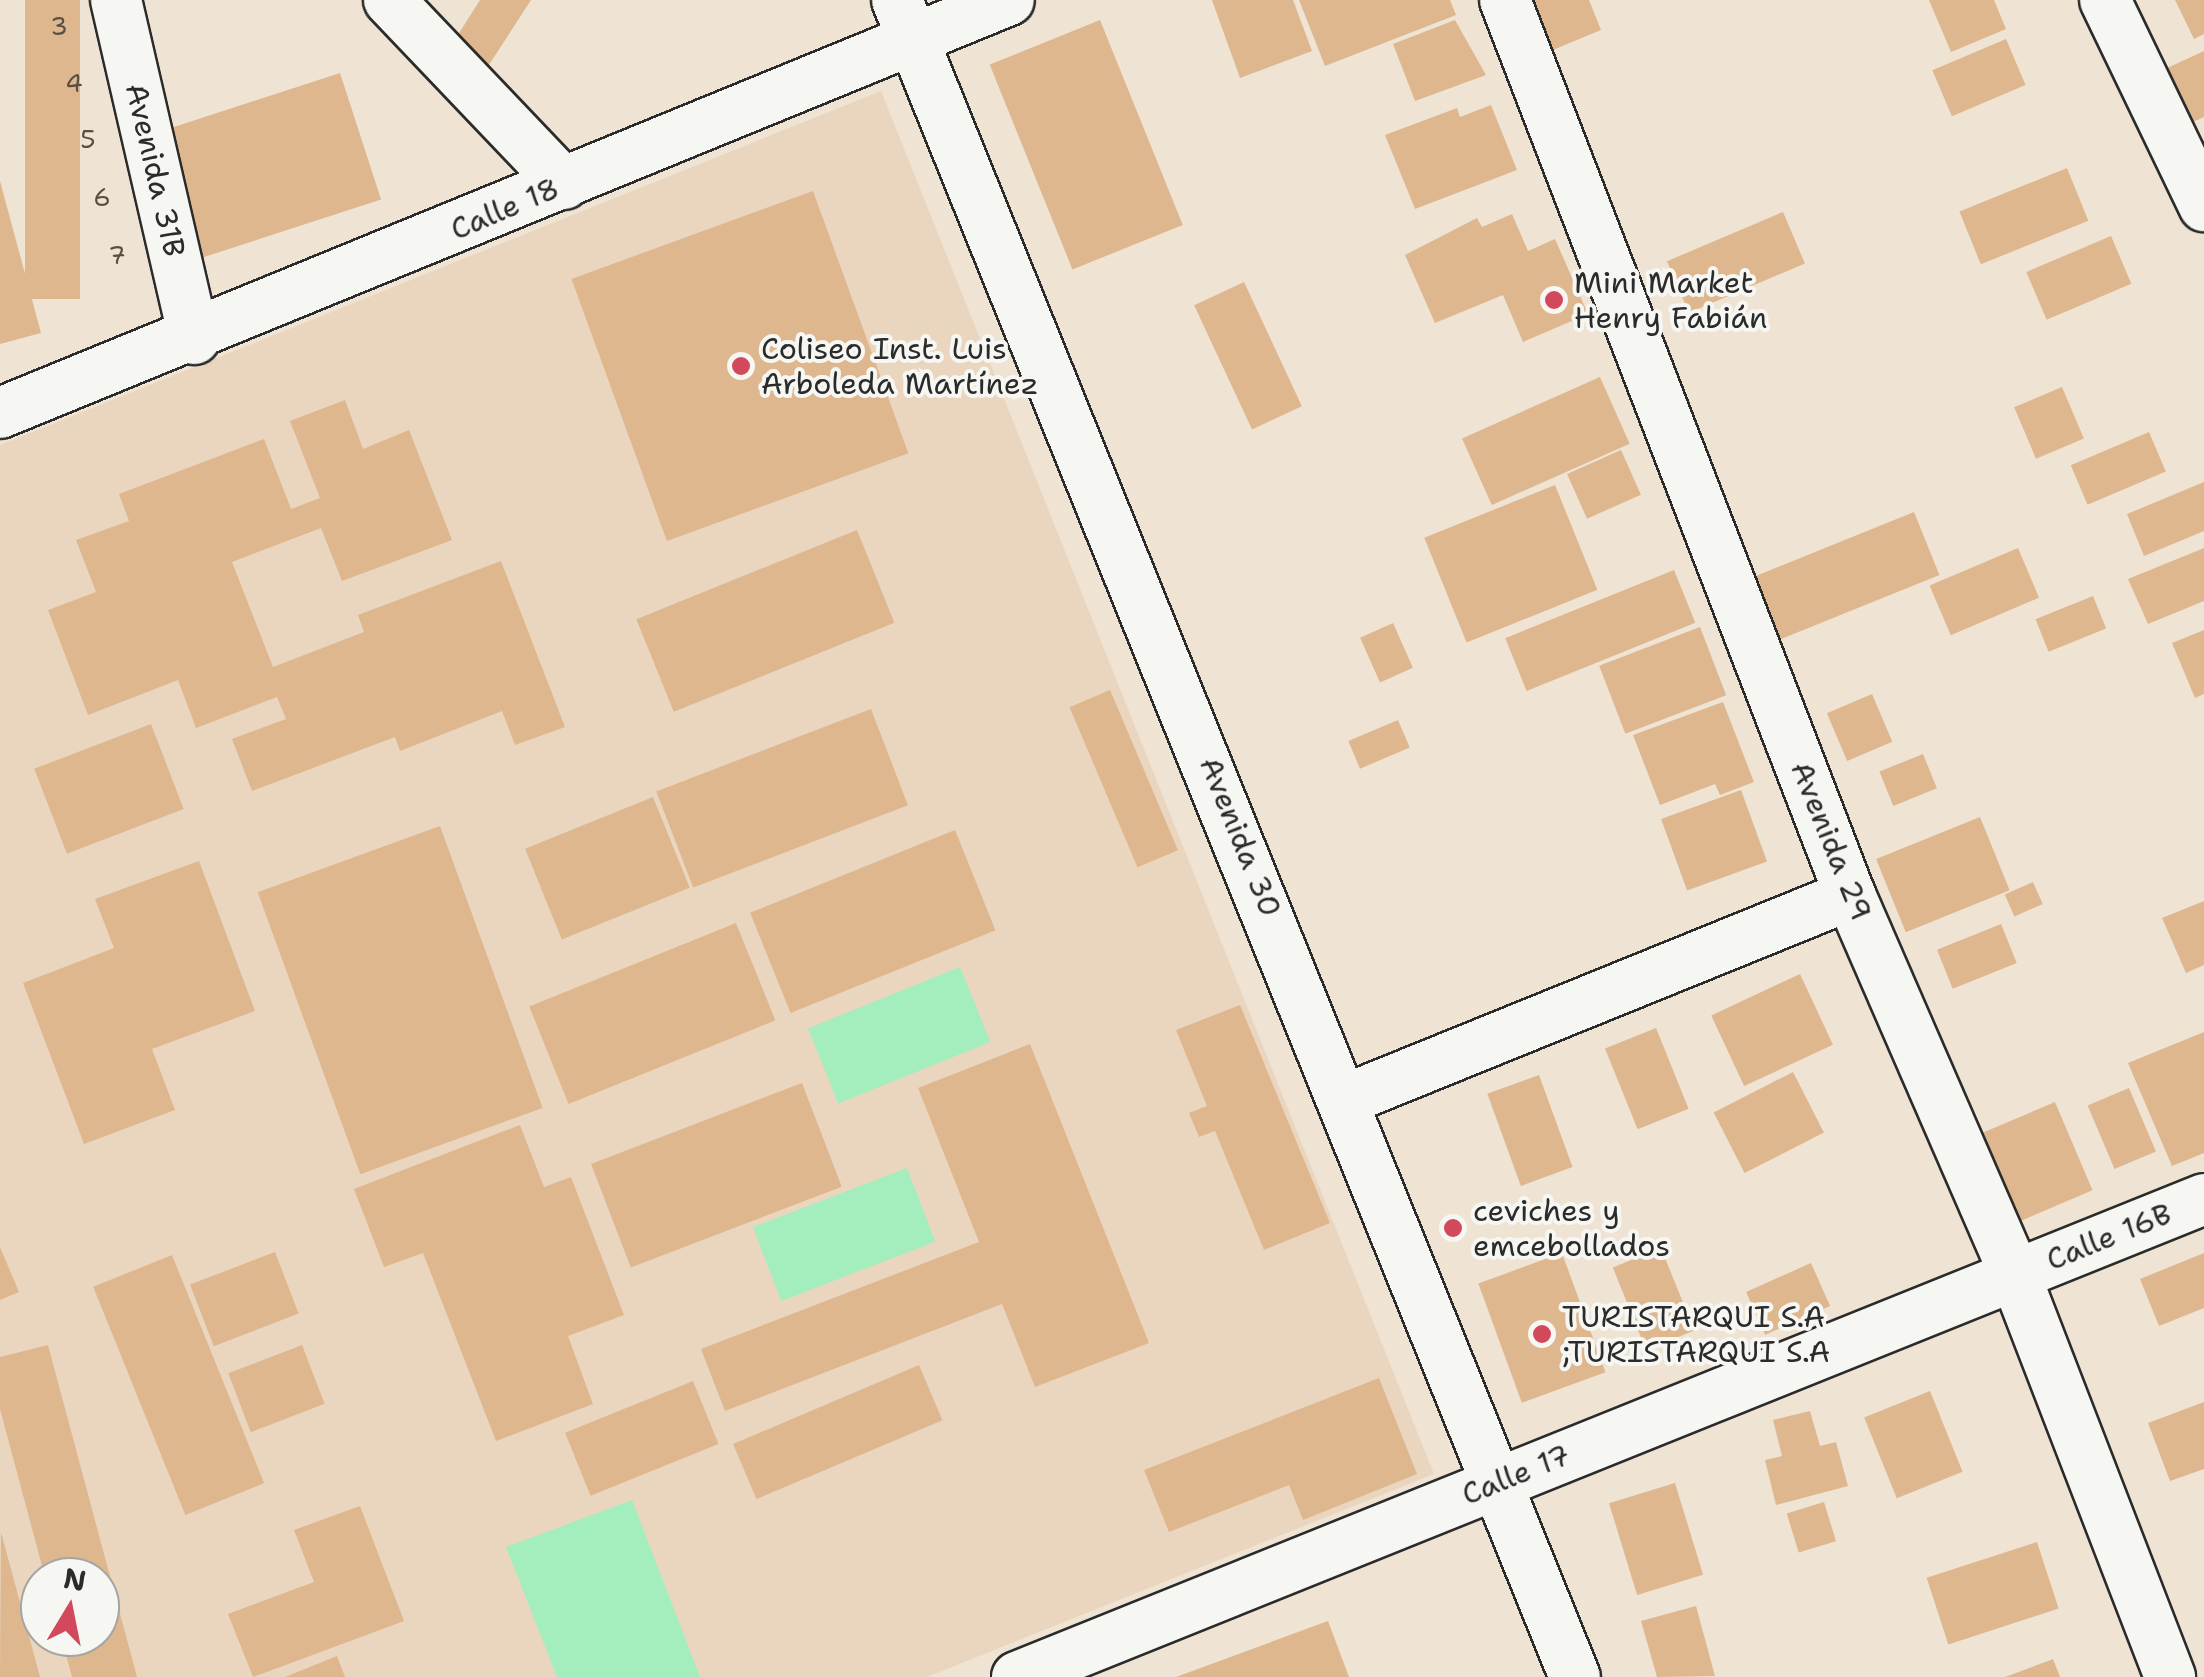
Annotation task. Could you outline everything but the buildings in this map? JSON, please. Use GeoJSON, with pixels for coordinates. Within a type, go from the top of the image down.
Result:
{"type":"FeatureCollection","features":[{"type":"Feature","properties":{"kind":"street","name":"Avenida 31B"},"geometry":{"type":"LineString","coordinates":[[116,0],[194,339]]}},
{"type":"Feature","properties":{"kind":"street"},"geometry":{"type":"LineString","coordinates":[[390,0],[564,184]]}},
{"type":"Feature","properties":{"kind":"street","name":"Calle 18"},"geometry":{"type":"LineString","coordinates":[[0,413],[194,339],[564,184],[904,19],[1009,0]]}},
{"type":"Feature","properties":{"kind":"street","name":"Avenida 29"},"geometry":{"type":"LineString","coordinates":[[1505,0],[1850,894],[2015,1275],[2170,1677]]}},
{"type":"Feature","properties":{"kind":"street"},"geometry":{"type":"LineString","coordinates":[[2104,0],[2204,206]]}},
{"type":"Feature","properties":{"kind":"street","name":"Avenida 30"},"geometry":{"type":"LineString","coordinates":[[904,19],[1347,1099],[1493,1484],[1575,1677]]}},
{"type":"Feature","properties":{"kind":"street"},"geometry":{"type":"LineString","coordinates":[[1347,1099],[1850,894]]}},
{"type":"Feature","properties":{"kind":"street","name":"Calle 16B"},"geometry":{"type":"LineString","coordinates":[[2015,1275],[2204,1199]]}},
{"type":"Feature","properties":{"kind":"street","name":"Calle 17"},"geometry":{"type":"LineString","coordinates":[[1017,1677],[2015,1275]]}},
{"type":"Feature","properties":{"kind":"shaded area"},"geometry":{"type":"Polygon","coordinates":[[[881,91],[1434,1474],[927,1677],[0,1677],[0,445],[881,91]]]}},
{"type":"Feature","properties":{"kind":"green space"},"geometry":{"type":"Polygon","coordinates":[[[960,967],[990,1042],[838,1104],[808,1028],[960,967]]]}},
{"type":"Feature","properties":{"kind":"green space"},"geometry":{"type":"Polygon","coordinates":[[[907,1168],[935,1242],[781,1301],[753,1227],[907,1168]]]}},
{"type":"Feature","properties":{"kind":"green space"},"geometry":{"type":"Polygon","coordinates":[[[632,1500],[700,1677],[557,1677],[506,1547],[632,1500]]]}},
{"type":"Feature","properties":{"kind":"place","name":"Mini Market Henry Fabián"},"geometry":{"type":"Point","coordinates":[1554,300]}},
{"type":"Feature","properties":{"kind":"place","name":"Coliseo Inst. Luis Arboleda Martínez"},"geometry":{"type":"Point","coordinates":[741,366]}},
{"type":"Feature","properties":{"kind":"place","name":"ceviches y emcebollados"},"geometry":{"type":"Point","coordinates":[1453,1228]}},
{"type":"Feature","properties":{"kind":"place","name":"TURISTARQUI S.A ;TURISTARQUI S.A"},"geometry":{"type":"Point","coordinates":[1542,1334]}}]}
